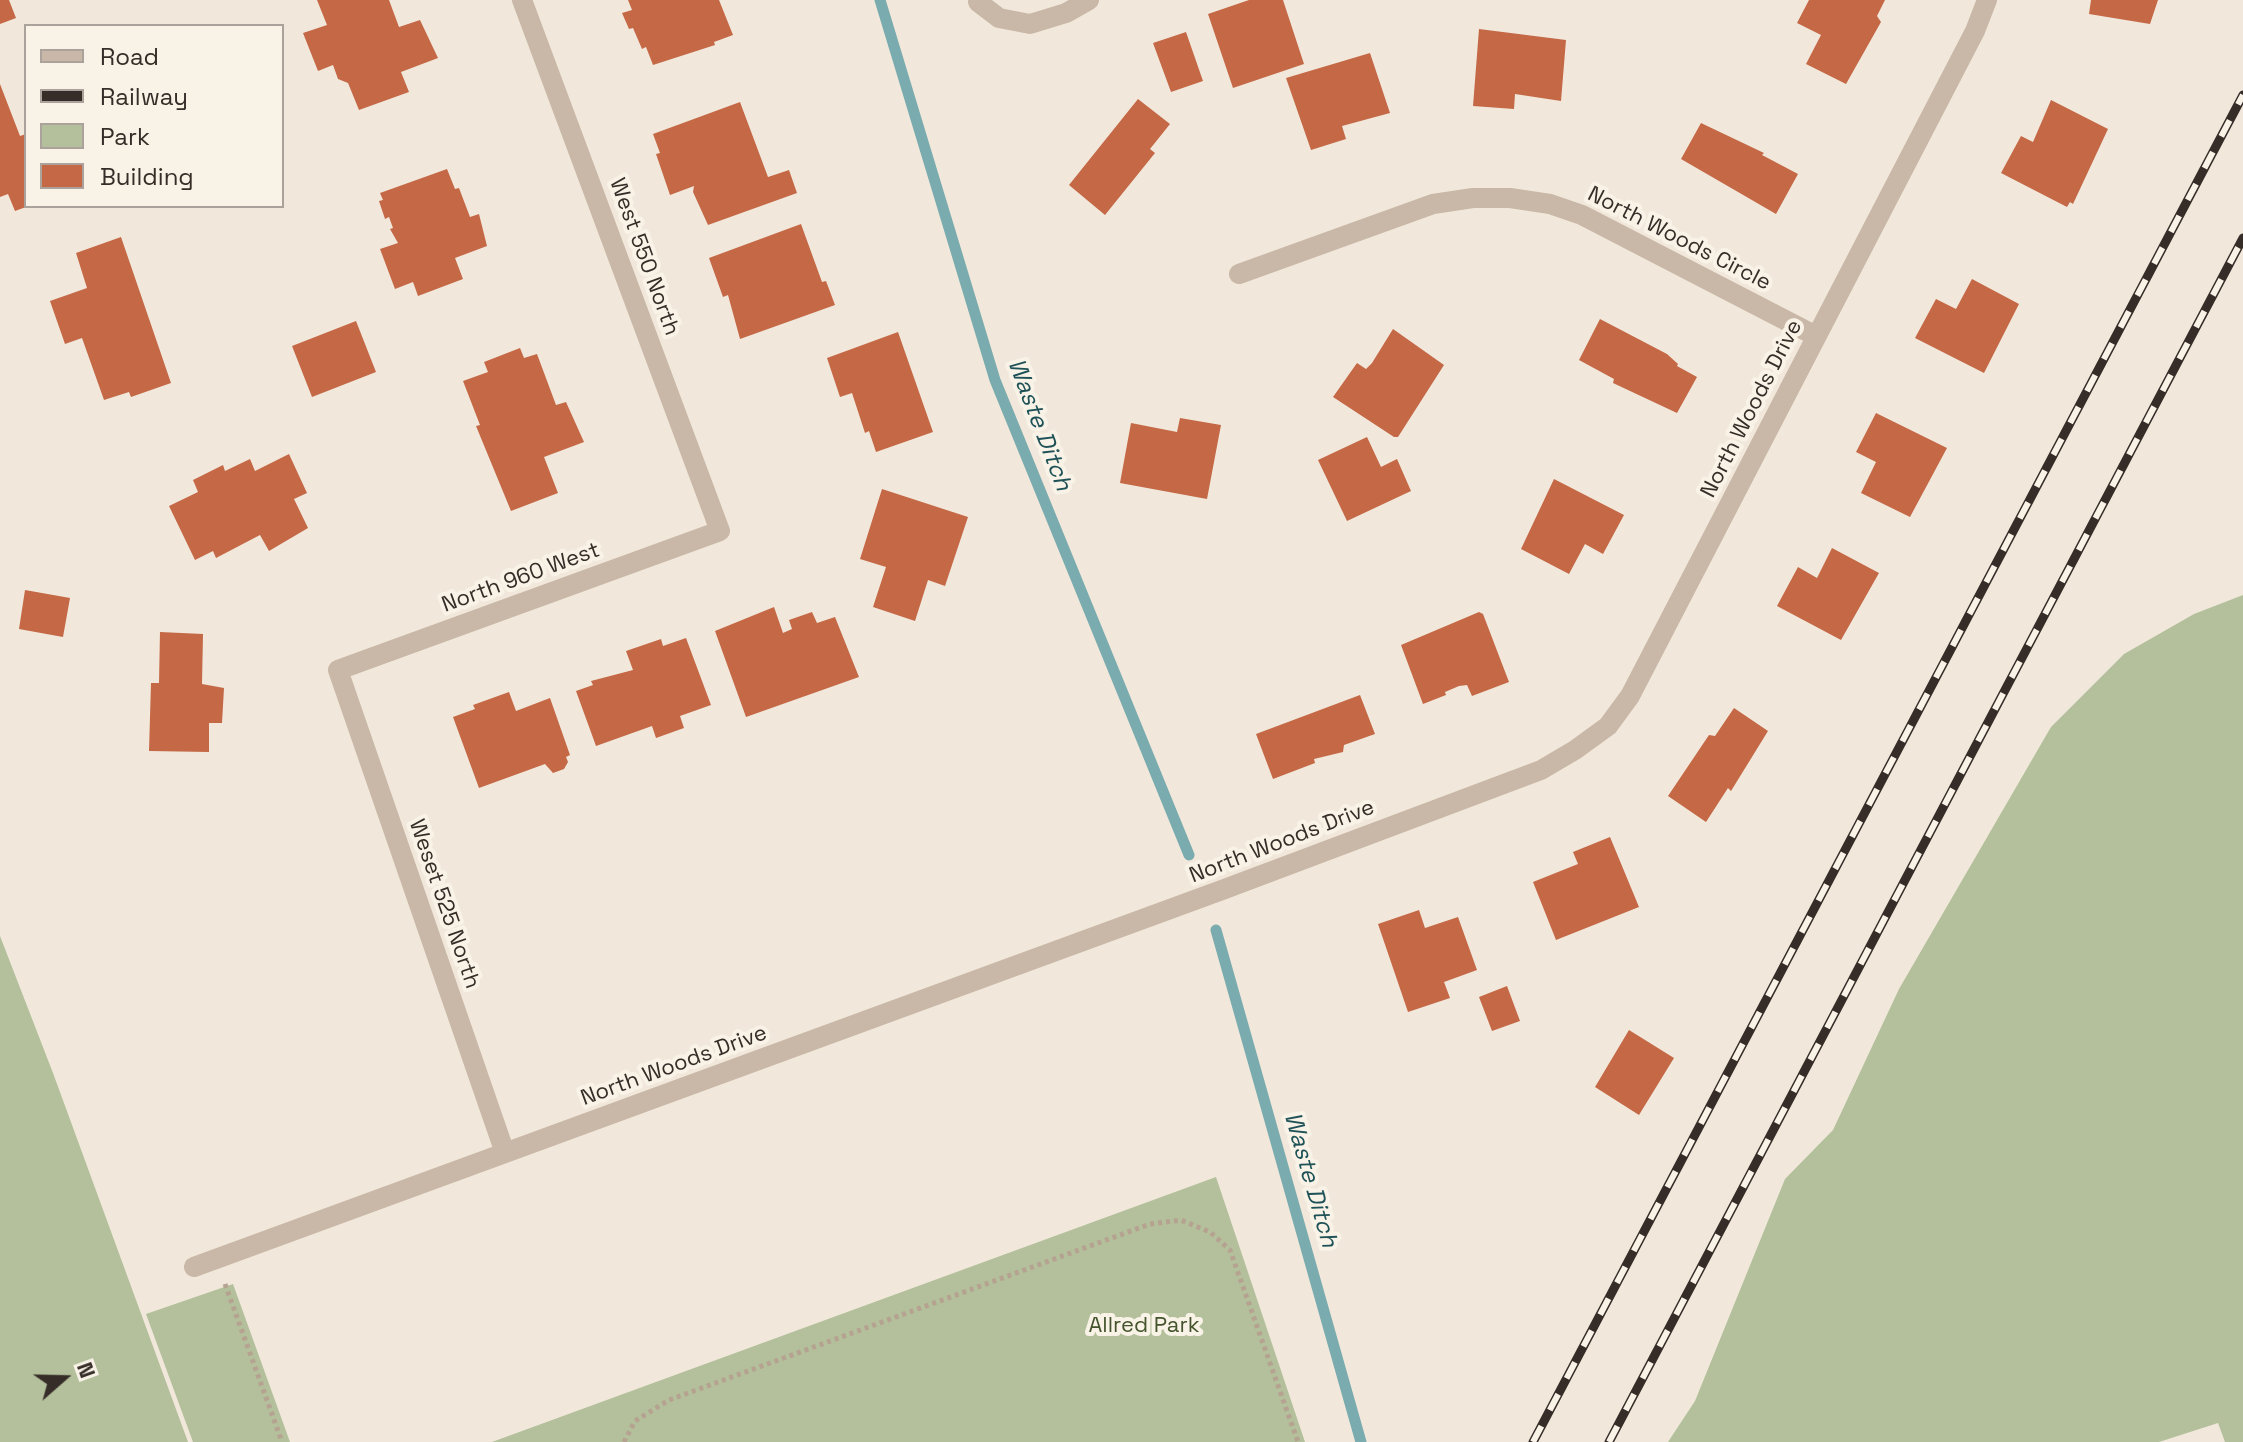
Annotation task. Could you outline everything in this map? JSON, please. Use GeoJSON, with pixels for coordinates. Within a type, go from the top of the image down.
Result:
{"type":"FeatureCollection","features":[{"type":"Feature","properties":{"kind":"street","name":"West 550 North"},"geometry":{"type":"LineString","coordinates":[[522,0],[720,531]]}},
{"type":"Feature","properties":{"kind":"street"},"geometry":{"type":"LineString","coordinates":[[978,2],[999,18],[1030,24],[1066,13],[1089,0]]}},
{"type":"Feature","properties":{"kind":"street","name":"North Woods Drive"},"geometry":{"type":"LineString","coordinates":[[194,1267],[1506,783],[1575,750],[1608,726],[1630,696],[1975,31],[1987,0]]}},
{"type":"Feature","properties":{"kind":"street","name":"North Woods Circle"},"geometry":{"type":"LineString","coordinates":[[1239,274],[1433,204],[1473,198],[1510,198],[1550,204],[1582,215],[1816,336]]}},
{"type":"Feature","properties":{"kind":"street","name":"North 960 West"},"geometry":{"type":"LineString","coordinates":[[338,670],[720,531]]}},
{"type":"Feature","properties":{"kind":"street","name":"Weset 525 North"},"geometry":{"type":"LineString","coordinates":[[338,670],[505,1153]]}},
{"type":"Feature","properties":{"kind":"path"},"geometry":{"type":"LineString","coordinates":[[624,1442],[635,1421],[669,1400],[1150,1224],[1181,1220],[1210,1232],[1230,1250],[1298,1442]]}},
{"type":"Feature","properties":{"kind":"path"},"geometry":{"type":"LineString","coordinates":[[224,1283],[282,1442]]}},
{"type":"Feature","properties":{"kind":"green space"},"geometry":{"type":"Polygon","coordinates":[[[2243,595],[2243,1442],[2225,1442],[2218,1423],[2159,1442],[1668,1442],[1695,1401],[1785,1179],[1833,1130],[1899,989],[2051,727],[2124,654],[2194,614],[2243,595]]]}},
{"type":"Feature","properties":{"kind":"green space"},"geometry":{"type":"Polygon","coordinates":[[[0,936],[53,1073],[188,1442],[0,1442],[0,936]]]}},
{"type":"Feature","properties":{"kind":"green space","name":"Allred Park"},"geometry":{"type":"Polygon","coordinates":[[[1216,1177],[1305,1442],[492,1442],[1216,1177]]]}},
{"type":"Feature","properties":{"kind":"green space"},"geometry":{"type":"Polygon","coordinates":[[[233,1284],[290,1442],[193,1442],[146,1314],[233,1284]]]}},
{"type":"Feature","properties":{"kind":"building"},"geometry":{"type":"Polygon","coordinates":[[[0,0],[9,0],[16,18],[0,24],[0,0]]]}},
{"type":"Feature","properties":{"kind":"building"},"geometry":{"type":"Polygon","coordinates":[[[317,0],[389,0],[399,27],[420,20],[438,58],[401,72],[409,92],[359,110],[348,83],[338,79],[333,65],[318,71],[303,33],[327,25],[317,0]]]}},
{"type":"Feature","properties":{"kind":"building"},"geometry":{"type":"Polygon","coordinates":[[[628,0],[719,0],[733,35],[714,42],[715,45],[653,65],[646,47],[642,49],[622,13],[632,10],[628,0]]]}},
{"type":"Feature","properties":{"kind":"building"},"geometry":{"type":"Polygon","coordinates":[[[1249,0],[1283,0],[1304,64],[1233,88],[1208,14],[1249,0]]]}},
{"type":"Feature","properties":{"kind":"building"},"geometry":{"type":"Polygon","coordinates":[[[1809,0],[1885,0],[1877,16],[1881,22],[1846,84],[1806,64],[1821,35],[1797,23],[1809,0]]]}},
{"type":"Feature","properties":{"kind":"building"},"geometry":{"type":"Polygon","coordinates":[[[2091,0],[2158,0],[2150,24],[2089,14],[2091,0]]]}},
{"type":"Feature","properties":{"kind":"building"},"geometry":{"type":"Polygon","coordinates":[[[1479,29],[1566,40],[1561,101],[1515,94],[1514,109],[1473,106],[1479,29]]]}},
{"type":"Feature","properties":{"kind":"building"},"geometry":{"type":"Polygon","coordinates":[[[1186,32],[1203,81],[1171,92],[1153,43],[1186,32]]]}},
{"type":"Feature","properties":{"kind":"building"},"geometry":{"type":"Polygon","coordinates":[[[1370,53],[1390,113],[1342,126],[1346,139],[1311,150],[1286,78],[1370,53]]]}},
{"type":"Feature","properties":{"kind":"building"},"geometry":{"type":"Polygon","coordinates":[[[0,84],[20,136],[24,135],[24,208],[15,211],[8,194],[0,197],[0,84]]]}},
{"type":"Feature","properties":{"kind":"building"},"geometry":{"type":"Polygon","coordinates":[[[1138,99],[1170,124],[1150,149],[1155,153],[1105,215],[1069,185],[1138,99]]]}},
{"type":"Feature","properties":{"kind":"building"},"geometry":{"type":"Polygon","coordinates":[[[2051,100],[2108,129],[2073,204],[2070,202],[2067,207],[2001,173],[2021,136],[2033,142],[2051,100]]]}},
{"type":"Feature","properties":{"kind":"building"},"geometry":{"type":"Polygon","coordinates":[[[740,102],[768,177],[789,170],[797,193],[708,225],[693,192],[694,186],[670,195],[656,154],[660,153],[653,134],[740,102]]]}},
{"type":"Feature","properties":{"kind":"building"},"geometry":{"type":"Polygon","coordinates":[[[1701,123],[1764,153],[1762,155],[1798,174],[1776,214],[1681,159],[1701,123]]]}},
{"type":"Feature","properties":{"kind":"building"},"geometry":{"type":"Polygon","coordinates":[[[447,169],[455,189],[459,188],[470,217],[479,214],[487,246],[455,258],[463,279],[418,296],[413,282],[395,289],[380,249],[398,243],[390,229],[393,228],[389,217],[385,219],[379,201],[383,200],[380,193],[447,169]]]}},
{"type":"Feature","properties":{"kind":"building"},"geometry":{"type":"Polygon","coordinates":[[[801,224],[822,282],[826,281],[835,305],[740,339],[728,295],[723,297],[709,258],[801,224]]]}},
{"type":"Feature","properties":{"kind":"building"},"geometry":{"type":"Polygon","coordinates":[[[121,237],[171,383],[131,397],[129,392],[104,400],[82,338],[65,344],[50,301],[87,288],[76,253],[121,237]]]}},
{"type":"Feature","properties":{"kind":"building"},"geometry":{"type":"Polygon","coordinates":[[[1972,279],[2019,304],[1984,373],[1915,338],[1936,299],[1956,309],[1972,279]]]}},
{"type":"Feature","properties":{"kind":"building"},"geometry":{"type":"Polygon","coordinates":[[[1600,319],[1667,354],[1677,366],[1697,377],[1677,413],[1613,383],[1614,379],[1579,360],[1600,319]]]}},
{"type":"Feature","properties":{"kind":"building"},"geometry":{"type":"Polygon","coordinates":[[[356,321],[376,372],[312,397],[292,346],[356,321]]]}},
{"type":"Feature","properties":{"kind":"building"},"geometry":{"type":"Polygon","coordinates":[[[1393,329],[1444,365],[1398,437],[1333,397],[1357,363],[1366,369],[1372,363],[1393,329]]]}},
{"type":"Feature","properties":{"kind":"building"},"geometry":{"type":"Polygon","coordinates":[[[898,332],[933,432],[876,452],[869,431],[865,433],[852,393],[840,397],[827,358],[898,332]]]}},
{"type":"Feature","properties":{"kind":"building"},"geometry":{"type":"Polygon","coordinates":[[[520,348],[524,358],[537,354],[556,405],[566,402],[584,442],[544,457],[558,493],[511,511],[476,426],[480,425],[463,381],[488,372],[484,362],[520,348]]]}},
{"type":"Feature","properties":{"kind":"building"},"geometry":{"type":"Polygon","coordinates":[[[1876,413],[1947,448],[1910,517],[1861,493],[1876,462],[1856,452],[1876,413]]]}},
{"type":"Feature","properties":{"kind":"building"},"geometry":{"type":"Polygon","coordinates":[[[1180,418],[1221,425],[1207,499],[1120,483],[1131,423],[1177,432],[1180,418]]]}},
{"type":"Feature","properties":{"kind":"building"},"geometry":{"type":"Polygon","coordinates":[[[1367,437],[1381,467],[1397,459],[1411,491],[1347,521],[1318,460],[1367,437]]]}},
{"type":"Feature","properties":{"kind":"building"},"geometry":{"type":"Polygon","coordinates":[[[289,454],[307,493],[294,499],[308,528],[269,551],[260,535],[216,558],[213,551],[195,560],[169,506],[198,492],[193,480],[223,465],[225,471],[250,459],[255,471],[289,454]]]}},
{"type":"Feature","properties":{"kind":"building"},"geometry":{"type":"Polygon","coordinates":[[[1554,479],[1624,515],[1603,554],[1585,544],[1569,574],[1521,549],[1554,479]]]}},
{"type":"Feature","properties":{"kind":"building"},"geometry":{"type":"Polygon","coordinates":[[[882,489],[968,517],[945,586],[928,580],[915,621],[873,607],[886,567],[860,559],[882,489]]]}},
{"type":"Feature","properties":{"kind":"building"},"geometry":{"type":"Polygon","coordinates":[[[1832,548],[1879,573],[1841,640],[1777,606],[1798,567],[1817,578],[1832,548]]]}},
{"type":"Feature","properties":{"kind":"building"},"geometry":{"type":"Polygon","coordinates":[[[25,590],[70,598],[63,637],[19,629],[25,590]]]}},
{"type":"Feature","properties":{"kind":"building"},"geometry":{"type":"Polygon","coordinates":[[[774,607],[783,633],[792,629],[789,620],[812,612],[817,623],[835,617],[859,677],[746,717],[715,631],[774,607]]]}},
{"type":"Feature","properties":{"kind":"building"},"geometry":{"type":"Polygon","coordinates":[[[1479,612],[1483,614],[1509,682],[1472,696],[1467,685],[1459,686],[1423,704],[1401,645],[1479,612]]]}},
{"type":"Feature","properties":{"kind":"building"},"geometry":{"type":"Polygon","coordinates":[[[160,632],[203,634],[202,684],[224,688],[222,723],[209,723],[209,752],[149,751],[151,683],[159,683],[160,632]]]}},
{"type":"Feature","properties":{"kind":"building"},"geometry":{"type":"Polygon","coordinates":[[[686,638],[711,705],[680,716],[684,728],[656,738],[652,726],[596,746],[576,691],[593,685],[591,681],[633,670],[626,651],[661,639],[663,646],[686,638]]]}},
{"type":"Feature","properties":{"kind":"building"},"geometry":{"type":"Polygon","coordinates":[[[509,692],[516,711],[550,698],[570,755],[566,757],[568,762],[564,769],[553,773],[545,764],[479,788],[453,717],[475,709],[473,705],[509,692]]]}},
{"type":"Feature","properties":{"kind":"building"},"geometry":{"type":"Polygon","coordinates":[[[1360,695],[1375,734],[1344,745],[1343,752],[1314,759],[1315,763],[1273,779],[1256,734],[1360,695]]]}},
{"type":"Feature","properties":{"kind":"building"},"geometry":{"type":"Polygon","coordinates":[[[1734,708],[1768,731],[1731,791],[1728,788],[1706,822],[1668,796],[1709,735],[1715,736],[1734,708]]]}},
{"type":"Feature","properties":{"kind":"building"},"geometry":{"type":"Polygon","coordinates":[[[1610,837],[1639,907],[1556,940],[1533,882],[1578,864],[1573,852],[1610,837]]]}},
{"type":"Feature","properties":{"kind":"building"},"geometry":{"type":"Polygon","coordinates":[[[1419,910],[1425,928],[1458,917],[1477,970],[1444,982],[1450,998],[1408,1012],[1378,924],[1419,910]]]}},
{"type":"Feature","properties":{"kind":"building"},"geometry":{"type":"Polygon","coordinates":[[[1507,986],[1520,1021],[1492,1031],[1479,997],[1507,986]]]}},
{"type":"Feature","properties":{"kind":"building"},"geometry":{"type":"Polygon","coordinates":[[[1629,1030],[1674,1058],[1639,1115],[1595,1087],[1629,1030]]]}},
{"type":"Feature","properties":{"kind":"waterway","name":"Waste Ditch"},"geometry":{"type":"LineString","coordinates":[[880,0],[995,380],[1189,855]]}},
{"type":"Feature","properties":{"kind":"waterway","name":"Waste Ditch"},"geometry":{"type":"LineString","coordinates":[[1216,930],[1361,1442]]}},
{"type":"Feature","properties":{"kind":"railway"},"geometry":{"type":"LineString","coordinates":[[1533,1442],[2243,95]]}},
{"type":"Feature","properties":{"kind":"railway"},"geometry":{"type":"LineString","coordinates":[[1609,1442],[2243,238]]}}]}
